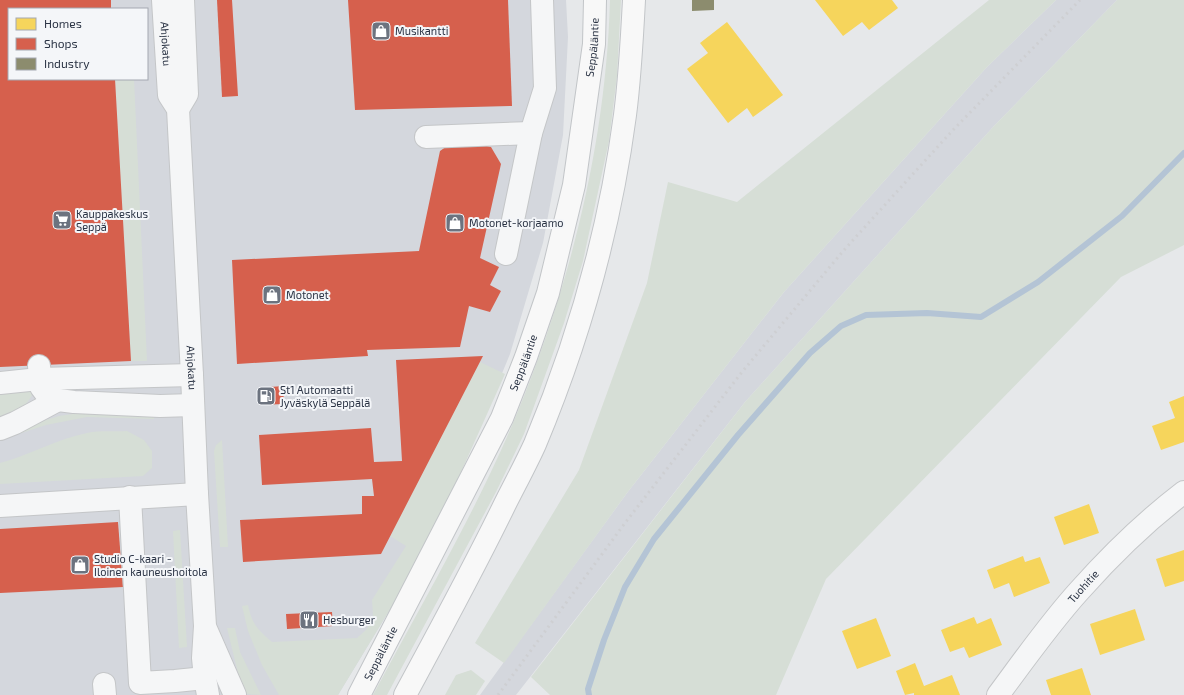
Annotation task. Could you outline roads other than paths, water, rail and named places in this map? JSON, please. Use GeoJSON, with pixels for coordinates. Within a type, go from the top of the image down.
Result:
{"type":"FeatureCollection","features":[{"type":"Feature","properties":{"kind":"main road","name":"Seppäläntie"},"geometry":{"type":"LineString","coordinates":[[359,695],[502,418],[544,307],[574,185],[594,44],[595,0]]}},
{"type":"Feature","properties":{"kind":"main road"},"geometry":{"type":"LineString","coordinates":[[406,695],[490,534],[534,445],[568,358],[598,256],[610,205],[625,115],[634,0]]}},
{"type":"Feature","properties":{"kind":"street","name":"Ahjokatu"},"geometry":{"type":"LineString","coordinates":[[163,0],[169,96],[178,109],[205,626],[203,658],[207,686]]}},
{"type":"Feature","properties":{"kind":"street","name":"Ahjokatu"},"geometry":{"type":"LineString","coordinates":[[178,109],[187,94],[183,0]]}},
{"type":"Feature","properties":{"kind":"street"},"geometry":{"type":"LineString","coordinates":[[506,254],[531,133],[545,88],[542,0]]}},
{"type":"Feature","properties":{"kind":"street"},"geometry":{"type":"LineString","coordinates":[[426,137],[531,133]]}},
{"type":"Feature","properties":{"kind":"street"},"geometry":{"type":"LineString","coordinates":[[0,383],[39,372],[192,374]]}},
{"type":"Feature","properties":{"kind":"street"},"geometry":{"type":"LineString","coordinates":[[39,372],[41,387],[47,395],[58,400],[160,406],[193,405]]}},
{"type":"Feature","properties":{"kind":"street"},"geometry":{"type":"LineString","coordinates":[[0,429],[15,424],[58,400]]}},
{"type":"Feature","properties":{"kind":"street","name":"Tuohitie"},"geometry":{"type":"LineString","coordinates":[[998,695],[1078,592],[1122,546],[1184,492]]}},
{"type":"Feature","properties":{"kind":"street"},"geometry":{"type":"LineString","coordinates":[[0,506],[197,494]]}},
{"type":"Feature","properties":{"kind":"street"},"geometry":{"type":"LineString","coordinates":[[130,498],[140,683],[175,681],[207,686]]}},
{"type":"Feature","properties":{"kind":"street","name":"Ahjokatu"},"geometry":{"type":"LineString","coordinates":[[205,626],[235,695]]}},
{"type":"Feature","properties":{"kind":"waterway"},"geometry":{"type":"LineString","coordinates":[[589,695],[588,689],[604,640],[625,587],[654,539],[738,435],[810,353],[841,326],[866,315],[927,313],[981,317],[1038,282],[1122,216],[1184,153]]}},
{"type":"Feature","properties":{"kind":"railway"},"geometry":{"type":"LineString","coordinates":[[498,695],[625,523],[742,372],[844,250],[952,131],[1080,0]]}},
{"type":"Feature","properties":{"kind":"place","name":"Musikantti"},"geometry":{"type":"Point","coordinates":[381,31]}},
{"type":"Feature","properties":{"kind":"place","name":"Kauppakeskus Seppä"},"geometry":{"type":"Point","coordinates":[62,220]}},
{"type":"Feature","properties":{"kind":"place","name":"Motonet-korjaamo"},"geometry":{"type":"Point","coordinates":[455,223]}},
{"type":"Feature","properties":{"kind":"place","name":"Motonet"},"geometry":{"type":"Point","coordinates":[272,295]}},
{"type":"Feature","properties":{"kind":"place","name":"St1 Automaatti Jyväskylä Seppälä"},"geometry":{"type":"Point","coordinates":[266,396]}},
{"type":"Feature","properties":{"kind":"place","name":"Studio C-kaari - Iloinen kauneushoitola"},"geometry":{"type":"Point","coordinates":[80,565]}},
{"type":"Feature","properties":{"kind":"place","name":"Hesburger"},"geometry":{"type":"Point","coordinates":[309,620]}}]}
